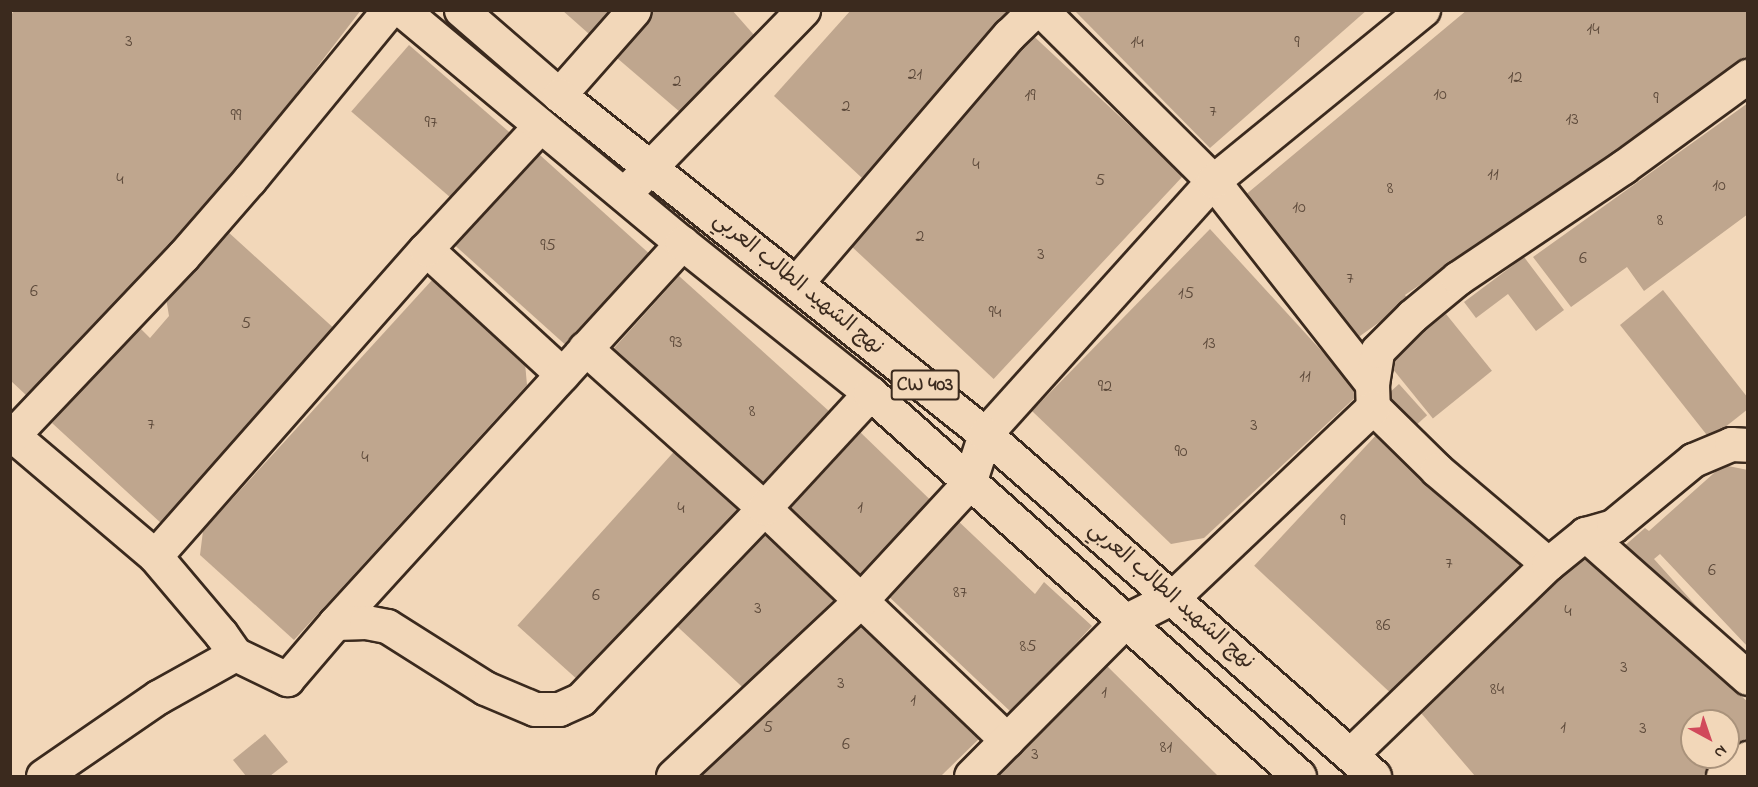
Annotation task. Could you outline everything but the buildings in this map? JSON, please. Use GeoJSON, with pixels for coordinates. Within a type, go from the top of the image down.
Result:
{"type":"FeatureCollection","features":[{"type":"Feature","properties":{"kind":"street"},"geometry":{"type":"LineString","coordinates":[[389,10],[250,179],[183,256],[12,434],[155,556],[221,634],[235,654],[287,680],[334,623],[682,243]]}},
{"type":"Feature","properties":{"kind":"street","name":"نهج الشهيد الطالب العربي"},"geometry":{"type":"LineString","coordinates":[[402,10],[682,243],[870,393],[1125,621],[1290,773]]}},
{"type":"Feature","properties":{"kind":"street","name":"نهج الشهيد الطالب العربي"},"geometry":{"type":"LineString","coordinates":[[461,10],[559,95],[797,282],[985,434],[1351,753],[1374,777]]}},
{"type":"Feature","properties":{"kind":"street"},"geometry":{"type":"LineString","coordinates":[[559,95],[634,10]]}},
{"type":"Feature","properties":{"kind":"street"},"geometry":{"type":"LineString","coordinates":[[624,194],[803,10]]}},
{"type":"Feature","properties":{"kind":"street"},"geometry":{"type":"LineString","coordinates":[[797,282],[1009,35],[1035,10]]}},
{"type":"Feature","properties":{"kind":"street"},"geometry":{"type":"LineString","coordinates":[[1041,10],[1213,181],[1372,396],[1437,470],[1548,564]]}},
{"type":"Feature","properties":{"kind":"street"},"geometry":{"type":"LineString","coordinates":[[673,777],[861,600],[969,483],[985,434],[1213,181],[1423,10]]}},
{"type":"Feature","properties":{"kind":"street"},"geometry":{"type":"LineString","coordinates":[[971,777],[1125,621],[1173,597],[1372,396],[1377,351],[1412,316],[1467,272],[1623,166],[1748,76]]}},
{"type":"Feature","properties":{"kind":"street"},"geometry":{"type":"LineString","coordinates":[[155,556],[426,249],[540,126]]}},
{"type":"Feature","properties":{"kind":"street"},"geometry":{"type":"LineString","coordinates":[[426,249],[562,374]]}},
{"type":"Feature","properties":{"kind":"street"},"geometry":{"type":"LineString","coordinates":[[585,348],[764,508],[1008,740]]}},
{"type":"Feature","properties":{"kind":"street"},"geometry":{"type":"LineString","coordinates":[[334,623],[366,622],[387,626],[485,688],[535,709],[559,709],[581,699],[764,508],[870,393]]}},
{"type":"Feature","properties":{"kind":"street"},"geometry":{"type":"LineString","coordinates":[[1351,753],[1548,564],[1585,534],[1613,526],[1693,460],[1731,444],[1748,445]]}},
{"type":"Feature","properties":{"kind":"street"},"geometry":{"type":"LineString","coordinates":[[1585,534],[1748,678]]}},
{"type":"Feature","properties":{"kind":"street"},"geometry":{"type":"LineString","coordinates":[[43,777],[158,698],[235,654]]}},
{"type":"Feature","properties":{"kind":"street"},"geometry":{"type":"LineString","coordinates":[[1723,777],[1748,758]]}}]}
